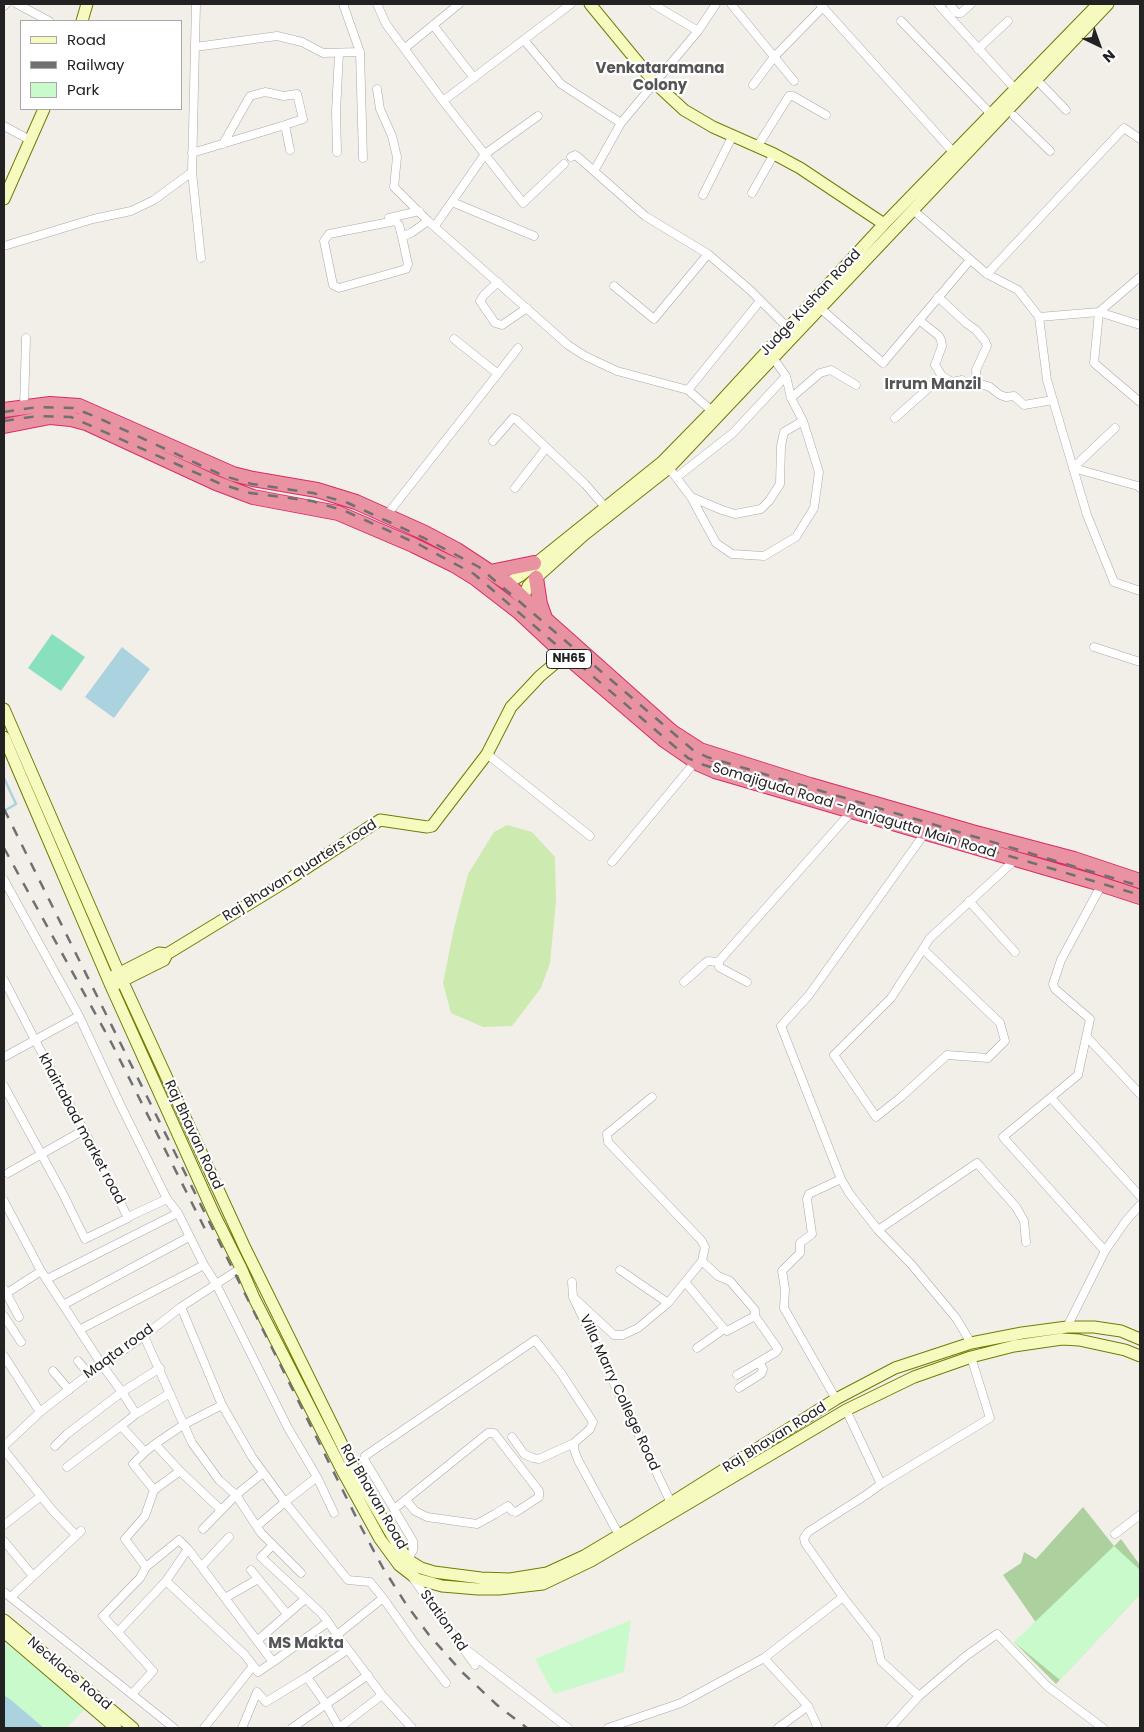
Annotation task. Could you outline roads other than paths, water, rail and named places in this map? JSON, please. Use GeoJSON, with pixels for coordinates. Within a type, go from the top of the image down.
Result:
{"type":"FeatureCollection","features":[{"type":"Feature","properties":{"kind":"highway","name":"Somajiguda Road - Panjagutta Main Road"},"geometry":{"type":"LineString","coordinates":[[4,410],[50,404],[79,406],[233,474],[317,490],[356,502],[457,550],[507,583],[529,587],[545,619],[672,732],[700,750],[972,832],[1074,859],[1140,881]]}},
{"type":"Feature","properties":{"kind":"highway","name":"Somajiguda Road - Panjagutta Main Road"},"geometry":{"type":"LineString","coordinates":[[4,426],[50,418],[71,419],[86,423],[216,483],[253,497],[311,506],[354,519],[414,545],[475,578],[519,612],[565,655],[664,740],[695,762],[715,771],[1102,884],[1140,897]]}},
{"type":"Feature","properties":{"kind":"highway"},"geometry":{"type":"LineString","coordinates":[[354,519],[356,502]]}},
{"type":"Feature","properties":{"kind":"highway"},"geometry":{"type":"LineString","coordinates":[[490,572],[534,563]]}},
{"type":"Feature","properties":{"kind":"highway"},"geometry":{"type":"LineString","coordinates":[[529,587],[540,604],[545,619]]}},
{"type":"Feature","properties":{"kind":"highway"},"geometry":{"type":"LineString","coordinates":[[745,780],[751,766]]}},
{"type":"Feature","properties":{"kind":"main road"},"geometry":{"type":"LineString","coordinates":[[82,20],[86,4]]}},
{"type":"Feature","properties":{"kind":"main road"},"geometry":{"type":"LineString","coordinates":[[590,4],[655,83],[684,110],[732,137],[774,154],[800,168],[884,224]]}},
{"type":"Feature","properties":{"kind":"main road","name":"Judge Kushan Road"},"geometry":{"type":"LineString","coordinates":[[529,587],[584,535],[669,468],[913,210],[1098,4]]}},
{"type":"Feature","properties":{"kind":"main road","name":"Judge Kushan Road"},"geometry":{"type":"LineString","coordinates":[[507,583],[520,576],[662,462],[712,411],[884,224],[991,114],[1036,79],[1108,4]]}},
{"type":"Feature","properties":{"kind":"main road"},"geometry":{"type":"LineString","coordinates":[[4,199],[44,110]]}},
{"type":"Feature","properties":{"kind":"main road"},"geometry":{"type":"LineString","coordinates":[[520,576],[521,584],[529,587]]}},
{"type":"Feature","properties":{"kind":"main road","name":"Raj Bhavan quarters road"},"geometry":{"type":"LineString","coordinates":[[115,980],[159,953],[167,954],[288,880],[380,820],[432,826],[487,754],[511,706],[540,676],[565,655]]}},
{"type":"Feature","properties":{"kind":"main road","name":"Raj Bhavan Road"},"geometry":{"type":"LineString","coordinates":[[4,709],[115,980],[214,1214],[242,1268],[254,1298],[342,1470],[380,1539],[399,1566],[411,1576],[428,1583],[478,1589],[499,1589],[543,1584],[591,1561],[846,1410],[914,1377],[971,1357],[1014,1346],[1062,1339],[1079,1340],[1125,1350],[1140,1356]]}},
{"type":"Feature","properties":{"kind":"main road","name":"Raj Bhavan Road"},"geometry":{"type":"LineString","coordinates":[[4,738],[115,980],[358,1476],[408,1560],[421,1568],[434,1572],[482,1578],[510,1579],[547,1573],[584,1556],[619,1535],[836,1399],[895,1368],[971,1343],[1022,1332],[1067,1327],[1094,1327],[1121,1331],[1140,1339]]}},
{"type":"Feature","properties":{"kind":"main road","name":"Necklace Road"},"geometry":{"type":"LineString","coordinates":[[4,1620],[133,1728]]}},
{"type":"Feature","properties":{"kind":"main road","name":"Necklace Road"},"geometry":{"type":"LineString","coordinates":[[4,1632],[116,1728]]}},
{"type":"Feature","properties":{"kind":"street"},"geometry":{"type":"LineString","coordinates":[[17,4],[47,20]]}},
{"type":"Feature","properties":{"kind":"street"},"geometry":{"type":"LineString","coordinates":[[196,4],[192,172],[201,258]]}},
{"type":"Feature","properties":{"kind":"street"},"geometry":{"type":"LineString","coordinates":[[344,4],[360,52],[363,158]]}},
{"type":"Feature","properties":{"kind":"street"},"geometry":{"type":"LineString","coordinates":[[377,4],[386,24],[443,101],[523,203],[564,164]]}},
{"type":"Feature","properties":{"kind":"street"},"geometry":{"type":"LineString","coordinates":[[404,48],[459,4]]}},
{"type":"Feature","properties":{"kind":"street"},"geometry":{"type":"LineString","coordinates":[[443,101],[571,4]]}},
{"type":"Feature","properties":{"kind":"street"},"geometry":{"type":"LineString","coordinates":[[653,4],[698,31]]}},
{"type":"Feature","properties":{"kind":"street"},"geometry":{"type":"LineString","coordinates":[[594,171],[621,123],[698,31],[716,4]]}},
{"type":"Feature","properties":{"kind":"street"},"geometry":{"type":"LineString","coordinates":[[731,4],[794,80]]}},
{"type":"Feature","properties":{"kind":"street"},"geometry":{"type":"LineString","coordinates":[[938,4],[948,7],[957,13],[960,13],[971,4]]}},
{"type":"Feature","properties":{"kind":"street"},"geometry":{"type":"LineString","coordinates":[[753,85],[774,57],[821,5],[954,153]]}},
{"type":"Feature","properties":{"kind":"street"},"geometry":{"type":"LineString","coordinates":[[948,7],[978,49],[1018,92]]}},
{"type":"Feature","properties":{"kind":"street"},"geometry":{"type":"LineString","coordinates":[[901,21],[991,114]]}},
{"type":"Feature","properties":{"kind":"street"},"geometry":{"type":"LineString","coordinates":[[978,49],[1008,21]]}},
{"type":"Feature","properties":{"kind":"street"},"geometry":{"type":"LineString","coordinates":[[433,25],[474,78]]}},
{"type":"Feature","properties":{"kind":"street"},"geometry":{"type":"LineString","coordinates":[[195,47],[277,36],[302,42],[323,53],[360,52]]}},
{"type":"Feature","properties":{"kind":"street"},"geometry":{"type":"LineString","coordinates":[[524,40],[561,84],[621,123]]}},
{"type":"Feature","properties":{"kind":"street"},"geometry":{"type":"LineString","coordinates":[[337,152],[336,104],[339,53]]}},
{"type":"Feature","properties":{"kind":"street"},"geometry":{"type":"LineString","coordinates":[[1036,79],[1066,110]]}},
{"type":"Feature","properties":{"kind":"street"},"geometry":{"type":"LineString","coordinates":[[377,89],[380,110],[392,136],[397,157],[394,187],[431,224],[568,345],[585,356],[617,371],[688,390],[712,411]]}},
{"type":"Feature","properties":{"kind":"street"},"geometry":{"type":"LineString","coordinates":[[192,153],[224,144],[285,125],[303,118],[297,94],[284,96],[265,92],[250,96],[224,144]]}},
{"type":"Feature","properties":{"kind":"street"},"geometry":{"type":"LineString","coordinates":[[758,147],[789,96],[793,96],[826,116]]}},
{"type":"Feature","properties":{"kind":"street"},"geometry":{"type":"LineString","coordinates":[[402,237],[431,224],[452,202],[485,154],[538,116]]}},
{"type":"Feature","properties":{"kind":"street"},"geometry":{"type":"LineString","coordinates":[[1014,116],[1050,151]]}},
{"type":"Feature","properties":{"kind":"street"},"geometry":{"type":"LineString","coordinates":[[285,125],[290,150]]}},
{"type":"Feature","properties":{"kind":"street"},"geometry":{"type":"LineString","coordinates":[[4,126],[30,140]]}},
{"type":"Feature","properties":{"kind":"street"},"geometry":{"type":"LineString","coordinates":[[987,274],[1124,128],[1140,139]]}},
{"type":"Feature","properties":{"kind":"street"},"geometry":{"type":"LineString","coordinates":[[703,195],[732,137]]}},
{"type":"Feature","properties":{"kind":"street"},"geometry":{"type":"LineString","coordinates":[[752,193],[774,154]]}},
{"type":"Feature","properties":{"kind":"street"},"geometry":{"type":"LineString","coordinates":[[571,157],[575,155],[645,216],[708,254],[750,290],[788,328]]}},
{"type":"Feature","properties":{"kind":"street"},"geometry":{"type":"LineString","coordinates":[[4,246],[93,219],[131,211],[154,200],[192,172]]}},
{"type":"Feature","properties":{"kind":"street"},"geometry":{"type":"LineString","coordinates":[[452,202],[534,236]]}},
{"type":"Feature","properties":{"kind":"street"},"geometry":{"type":"LineString","coordinates":[[404,205],[405,215]]}},
{"type":"Feature","properties":{"kind":"street"},"geometry":{"type":"LineString","coordinates":[[913,210],[987,274],[1018,290],[1039,317],[1047,380],[1087,515],[1114,582],[1140,591]]}},
{"type":"Feature","properties":{"kind":"street"},"geometry":{"type":"LineString","coordinates":[[360,225],[419,211]]}},
{"type":"Feature","properties":{"kind":"street"},"geometry":{"type":"LineString","coordinates":[[395,221],[399,225],[402,237],[408,264],[406,269],[339,288],[333,285],[324,241],[329,234],[395,221]]}},
{"type":"Feature","properties":{"kind":"street"},"geometry":{"type":"LineString","coordinates":[[614,286],[654,319],[708,254]]}},
{"type":"Feature","properties":{"kind":"street"},"geometry":{"type":"LineString","coordinates":[[820,308],[883,363],[970,260]]}},
{"type":"Feature","properties":{"kind":"street"},"geometry":{"type":"LineString","coordinates":[[1140,277],[1099,312],[1094,363],[1140,402]]}},
{"type":"Feature","properties":{"kind":"street"},"geometry":{"type":"LineString","coordinates":[[498,282],[484,294],[480,302],[495,323],[502,324],[527,308]]}},
{"type":"Feature","properties":{"kind":"street"},"geometry":{"type":"LineString","coordinates":[[938,297],[976,330],[985,341],[987,346],[976,370],[977,381],[1000,395],[1014,396],[1024,405],[1053,400]]}},
{"type":"Feature","properties":{"kind":"street"},"geometry":{"type":"LineString","coordinates":[[688,390],[760,302]]}},
{"type":"Feature","properties":{"kind":"street"},"geometry":{"type":"LineString","coordinates":[[1039,317],[1099,312],[1140,325]]}},
{"type":"Feature","properties":{"kind":"street"},"geometry":{"type":"LineString","coordinates":[[919,320],[942,340],[942,346],[935,365],[942,376],[952,382],[962,380],[972,386],[979,382]]}},
{"type":"Feature","properties":{"kind":"street"},"geometry":{"type":"LineString","coordinates":[[24,408],[26,338]]}},
{"type":"Feature","properties":{"kind":"street"},"geometry":{"type":"LineString","coordinates":[[454,339],[498,374]]}},
{"type":"Feature","properties":{"kind":"street"},"geometry":{"type":"LineString","coordinates":[[386,516],[518,348]]}},
{"type":"Feature","properties":{"kind":"street"},"geometry":{"type":"LineString","coordinates":[[669,468],[691,497],[716,543],[732,554],[764,556],[796,537],[814,508],[819,472],[803,421],[791,398],[786,376],[774,358]]}},
{"type":"Feature","properties":{"kind":"street"},"geometry":{"type":"LineString","coordinates":[[791,398],[820,374],[831,370],[856,385]]}},
{"type":"Feature","properties":{"kind":"street"},"geometry":{"type":"LineString","coordinates":[[677,477],[733,433],[786,376]]}},
{"type":"Feature","properties":{"kind":"street"},"geometry":{"type":"LineString","coordinates":[[894,418],[942,376]]}},
{"type":"Feature","properties":{"kind":"street"},"geometry":{"type":"LineString","coordinates":[[493,440],[513,418],[517,420],[585,484],[605,506]]}},
{"type":"Feature","properties":{"kind":"street"},"geometry":{"type":"LineString","coordinates":[[691,497],[735,514],[761,509],[769,501],[780,484],[781,446],[784,432],[803,421]]}},
{"type":"Feature","properties":{"kind":"street"},"geometry":{"type":"LineString","coordinates":[[1073,468],[1115,428]]}},
{"type":"Feature","properties":{"kind":"street"},"geometry":{"type":"LineString","coordinates":[[515,488],[546,448]]}},
{"type":"Feature","properties":{"kind":"street"},"geometry":{"type":"LineString","coordinates":[[1073,468],[1140,488]]}},
{"type":"Feature","properties":{"kind":"street"},"geometry":{"type":"LineString","coordinates":[[1094,647],[1140,662]]}},
{"type":"Feature","properties":{"kind":"street"},"geometry":{"type":"LineString","coordinates":[[487,754],[590,836]]}},
{"type":"Feature","properties":{"kind":"street"},"geometry":{"type":"LineString","coordinates":[[612,862],[695,762]]}},
{"type":"Feature","properties":{"kind":"street"},"geometry":{"type":"LineString","coordinates":[[718,962],[852,811]]}},
{"type":"Feature","properties":{"kind":"street"},"geometry":{"type":"LineString","coordinates":[[925,833],[809,995],[781,1026],[840,1179],[878,1230],[911,1264],[956,1318],[971,1343]]}},
{"type":"Feature","properties":{"kind":"street"},"geometry":{"type":"LineString","coordinates":[[923,949],[1000,1024],[1005,1040],[988,1058],[947,1055],[901,1097],[876,1116],[834,1055],[891,998],[930,938],[1015,860]]}},
{"type":"Feature","properties":{"kind":"street"},"geometry":{"type":"LineString","coordinates":[[4,880],[79,1016],[167,1199],[178,1214],[204,1266],[216,1284],[288,1428],[317,1477],[334,1513]]}},
{"type":"Feature","properties":{"kind":"street"},"geometry":{"type":"LineString","coordinates":[[1102,884],[1061,960],[1053,984],[1055,989],[1090,1019],[1078,1076],[1003,1137],[1105,1251]]}},
{"type":"Feature","properties":{"kind":"street"},"geometry":{"type":"LineString","coordinates":[[969,901],[1015,952]]}},
{"type":"Feature","properties":{"kind":"street"},"geometry":{"type":"LineString","coordinates":[[684,982],[708,961],[718,962]]}},
{"type":"Feature","properties":{"kind":"street"},"geometry":{"type":"LineString","coordinates":[[718,962],[719,967],[747,982]]}},
{"type":"Feature","properties":{"kind":"street","name":"khairtabad market road"},"geometry":{"type":"LineString","coordinates":[[4,980],[128,1217],[85,1239],[41,1155]]}},
{"type":"Feature","properties":{"kind":"street"},"geometry":{"type":"LineString","coordinates":[[4,1057],[79,1016]]}},
{"type":"Feature","properties":{"kind":"street"},"geometry":{"type":"LineString","coordinates":[[1087,1037],[1140,1094]]}},
{"type":"Feature","properties":{"kind":"street"},"geometry":{"type":"LineString","coordinates":[[4,1086],[41,1155]]}},
{"type":"Feature","properties":{"kind":"street"},"geometry":{"type":"LineString","coordinates":[[573,1297],[614,1335],[623,1335],[638,1328],[668,1303],[702,1261],[705,1247],[701,1240],[608,1142],[608,1134],[652,1097]]}},
{"type":"Feature","properties":{"kind":"street"},"geometry":{"type":"LineString","coordinates":[[1051,1098],[1140,1196]]}},
{"type":"Feature","properties":{"kind":"street"},"geometry":{"type":"LineString","coordinates":[[4,1165],[6,1175],[84,1130]]}},
{"type":"Feature","properties":{"kind":"street"},"geometry":{"type":"LineString","coordinates":[[878,1230],[977,1163],[1016,1207],[1024,1221],[1026,1242]]}},
{"type":"Feature","properties":{"kind":"street"},"geometry":{"type":"LineString","coordinates":[[836,1399],[784,1308],[785,1289],[782,1271],[800,1253],[800,1243],[812,1234],[809,1194],[840,1179]]}},
{"type":"Feature","properties":{"kind":"street"},"geometry":{"type":"LineString","coordinates":[[128,1217],[167,1199]]}},
{"type":"Feature","properties":{"kind":"street"},"geometry":{"type":"LineString","coordinates":[[4,1201],[41,1271],[136,1414]]}},
{"type":"Feature","properties":{"kind":"street"},"geometry":{"type":"LineString","coordinates":[[1067,1327],[1105,1251],[1125,1222],[1140,1206]]}},
{"type":"Feature","properties":{"kind":"street"},"geometry":{"type":"LineString","coordinates":[[48,1279],[178,1214]]}},
{"type":"Feature","properties":{"kind":"street"},"geometry":{"type":"LineString","coordinates":[[1125,1222],[1140,1216]]}},
{"type":"Feature","properties":{"kind":"street"},"geometry":{"type":"LineString","coordinates":[[64,1305],[189,1237]]}},
{"type":"Feature","properties":{"kind":"street"},"geometry":{"type":"LineString","coordinates":[[702,1261],[718,1276],[730,1281],[755,1310],[755,1316],[778,1349],[737,1375]]}},
{"type":"Feature","properties":{"kind":"street"},"geometry":{"type":"LineString","coordinates":[[79,1330],[204,1266]]}},
{"type":"Feature","properties":{"kind":"street","name":"Maqta road"},"geometry":{"type":"LineString","coordinates":[[4,1446],[40,1412],[89,1374],[144,1336],[181,1307],[242,1268]]}},
{"type":"Feature","properties":{"kind":"street"},"geometry":{"type":"LineString","coordinates":[[620,1270],[668,1303]]}},
{"type":"Feature","properties":{"kind":"street"},"geometry":{"type":"LineString","coordinates":[[19,1317],[5,1292],[41,1271]]}},
{"type":"Feature","properties":{"kind":"street","name":"Villa Marry College Road"},"geometry":{"type":"LineString","coordinates":[[572,1282],[573,1297],[671,1503]]}},
{"type":"Feature","properties":{"kind":"street"},"geometry":{"type":"LineString","coordinates":[[686,1283],[727,1331],[755,1316]]}},
{"type":"Feature","properties":{"kind":"street"},"geometry":{"type":"LineString","coordinates":[[181,1307],[222,1406],[263,1473],[348,1580],[370,1582],[446,1683]]}},
{"type":"Feature","properties":{"kind":"street"},"geometry":{"type":"LineString","coordinates":[[4,1316],[21,1342]]}},
{"type":"Feature","properties":{"kind":"street"},"geometry":{"type":"LineString","coordinates":[[697,1348],[724,1329]]}},
{"type":"Feature","properties":{"kind":"street"},"geometry":{"type":"LineString","coordinates":[[144,1336],[160,1368],[192,1443],[219,1480],[236,1495],[257,1526],[301,1573]]}},
{"type":"Feature","properties":{"kind":"street"},"geometry":{"type":"LineString","coordinates":[[411,1576],[408,1560],[413,1541],[364,1459],[365,1456],[535,1340],[561,1373],[593,1422],[590,1429],[574,1443],[539,1459],[524,1454],[512,1437]]}},
{"type":"Feature","properties":{"kind":"street"},"geometry":{"type":"LineString","coordinates":[[4,1356],[6,1365],[40,1412]]}},
{"type":"Feature","properties":{"kind":"street"},"geometry":{"type":"LineString","coordinates":[[919,1696],[880,1661],[876,1639],[843,1597],[805,1543],[804,1538],[808,1532],[880,1484],[990,1418],[971,1357]]}},
{"type":"Feature","properties":{"kind":"street"},"geometry":{"type":"LineString","coordinates":[[78,1361],[89,1374]]}},
{"type":"Feature","properties":{"kind":"street"},"geometry":{"type":"LineString","coordinates":[[739,1388],[761,1374],[763,1369],[759,1362]]}},
{"type":"Feature","properties":{"kind":"street"},"geometry":{"type":"LineString","coordinates":[[56,1446],[67,1434],[122,1392],[160,1368]]}},
{"type":"Feature","properties":{"kind":"street"},"geometry":{"type":"LineString","coordinates":[[53,1371],[69,1390]]}},
{"type":"Feature","properties":{"kind":"street"},"geometry":{"type":"LineString","coordinates":[[67,1467],[136,1414],[170,1394]]}},
{"type":"Feature","properties":{"kind":"street"},"geometry":{"type":"LineString","coordinates":[[154,1490],[133,1464],[155,1444],[184,1425],[222,1406]]}},
{"type":"Feature","properties":{"kind":"street"},"geometry":{"type":"LineString","coordinates":[[846,1410],[880,1484]]}},
{"type":"Feature","properties":{"kind":"street"},"geometry":{"type":"LineString","coordinates":[[121,1426],[145,1452]]}},
{"type":"Feature","properties":{"kind":"street"},"geometry":{"type":"LineString","coordinates":[[394,1510],[406,1500],[488,1433],[494,1433],[539,1491],[539,1497],[516,1512],[512,1511],[508,1506],[477,1524],[427,1516],[415,1511],[406,1500]]}},
{"type":"Feature","properties":{"kind":"street"},"geometry":{"type":"LineString","coordinates":[[574,1443],[578,1460],[619,1535]]}},
{"type":"Feature","properties":{"kind":"street"},"geometry":{"type":"LineString","coordinates":[[155,1444],[180,1471],[222,1510]]}},
{"type":"Feature","properties":{"kind":"street"},"geometry":{"type":"LineString","coordinates":[[4,1450],[40,1496],[78,1533],[33,1576],[7,1595],[174,1728]]}},
{"type":"Feature","properties":{"kind":"street"},"geometry":{"type":"LineString","coordinates":[[146,1567],[125,1539],[145,1516],[154,1490],[180,1471]]}},
{"type":"Feature","properties":{"kind":"street"},"geometry":{"type":"LineString","coordinates":[[203,1529],[236,1495],[263,1473]]}},
{"type":"Feature","properties":{"kind":"street"},"geometry":{"type":"LineString","coordinates":[[257,1526],[317,1477]]}},
{"type":"Feature","properties":{"kind":"street"},"geometry":{"type":"LineString","coordinates":[[4,1525],[40,1496]]}},
{"type":"Feature","properties":{"kind":"street"},"geometry":{"type":"LineString","coordinates":[[1115,1534],[1140,1515]]}},
{"type":"Feature","properties":{"kind":"street"},"geometry":{"type":"LineString","coordinates":[[202,1566],[229,1537]]}},
{"type":"Feature","properties":{"kind":"street"},"geometry":{"type":"LineString","coordinates":[[132,1694],[154,1671],[103,1616],[140,1578],[146,1567],[179,1540],[202,1566],[274,1662]]}},
{"type":"Feature","properties":{"kind":"street"},"geometry":{"type":"LineString","coordinates":[[4,1542],[33,1576]]}},
{"type":"Feature","properties":{"kind":"street"},"geometry":{"type":"LineString","coordinates":[[273,1545],[262,1557],[321,1613],[382,1695],[412,1728]]}},
{"type":"Feature","properties":{"kind":"street"},"geometry":{"type":"LineString","coordinates":[[118,1632],[166,1581],[188,1549]]}},
{"type":"Feature","properties":{"kind":"street"},"geometry":{"type":"LineString","coordinates":[[251,1570],[288,1614]]}},
{"type":"Feature","properties":{"kind":"street","name":"Station Rd"},"geometry":{"type":"LineString","coordinates":[[411,1576],[475,1665]]}},
{"type":"Feature","properties":{"kind":"street"},"geometry":{"type":"LineString","coordinates":[[225,1598],[258,1580]]}},
{"type":"Feature","properties":{"kind":"street"},"geometry":{"type":"LineString","coordinates":[[166,1581],[245,1654],[258,1672],[328,1622]]}},
{"type":"Feature","properties":{"kind":"street"},"geometry":{"type":"LineString","coordinates":[[608,1728],[681,1703],[764,1658],[843,1597]]}},
{"type":"Feature","properties":{"kind":"street"},"geometry":{"type":"LineString","coordinates":[[337,1635],[383,1598]]}},
{"type":"Feature","properties":{"kind":"street"},"geometry":{"type":"LineString","coordinates":[[258,1640],[305,1599]]}},
{"type":"Feature","properties":{"kind":"street"},"geometry":{"type":"LineString","coordinates":[[890,1728],[919,1696],[966,1656],[997,1634],[1047,1686],[1103,1728]]}},
{"type":"Feature","properties":{"kind":"street"},"geometry":{"type":"LineString","coordinates":[[461,1645],[568,1728]]}},
{"type":"Feature","properties":{"kind":"street"},"geometry":{"type":"LineString","coordinates":[[242,1728],[257,1692],[266,1702],[347,1650]]}},
{"type":"Feature","properties":{"kind":"street"},"geometry":{"type":"LineString","coordinates":[[764,1658],[808,1706],[818,1728]]}},
{"type":"Feature","properties":{"kind":"street"},"geometry":{"type":"LineString","coordinates":[[204,1728],[253,1666]]}},
{"type":"Feature","properties":{"kind":"street"},"geometry":{"type":"LineString","coordinates":[[292,1728],[368,1675]]}},
{"type":"Feature","properties":{"kind":"street"},"geometry":{"type":"LineString","coordinates":[[307,1677],[326,1704],[339,1728],[382,1695]]}},
{"type":"Feature","properties":{"kind":"street"},"geometry":{"type":"LineString","coordinates":[[778,1728],[808,1706]]}},
{"type":"Feature","properties":{"kind":"water"},"geometry":{"type":"Polygon","coordinates":[[[122,647],[150,669],[114,718],[85,697],[122,647]]]}},
{"type":"Feature","properties":{"kind":"water"},"geometry":{"type":"Polygon","coordinates":[[[4,1695],[11,1700],[44,1728],[4,1728],[4,1695]]]}},
{"type":"Feature","properties":{"kind":"waterway"},"geometry":{"type":"LineString","coordinates":[[4,778],[16,804],[4,811]]}},
{"type":"Feature","properties":{"kind":"railway"},"geometry":{"type":"LineString","coordinates":[[4,412],[38,407],[73,408],[224,476],[252,484],[313,493],[348,503],[424,538],[479,567],[693,750],[707,757],[1140,886]]}},
{"type":"Feature","properties":{"kind":"railway"},"geometry":{"type":"LineString","coordinates":[[4,421],[38,416],[71,417],[221,484],[250,493],[312,501],[345,511],[420,545],[474,574],[688,758],[704,765],[1140,895]]}},
{"type":"Feature","properties":{"kind":"railway"},"geometry":{"type":"LineString","coordinates":[[4,809],[383,1568],[429,1635],[462,1672],[497,1705],[527,1728]]}},
{"type":"Feature","properties":{"kind":"railway"},"geometry":{"type":"LineString","coordinates":[[4,848],[112,1044],[206,1231]]}},
{"type":"Feature","properties":{"kind":"district","name":"Venkataramana Colony"},"geometry":{"type":"Point","coordinates":[660,78]}},
{"type":"Feature","properties":{"kind":"district","name":"Irrum Manzil"},"geometry":{"type":"Point","coordinates":[933,385]}},
{"type":"Feature","properties":{"kind":"district","name":"MS Makta"},"geometry":{"type":"Point","coordinates":[306,1644]}}]}
